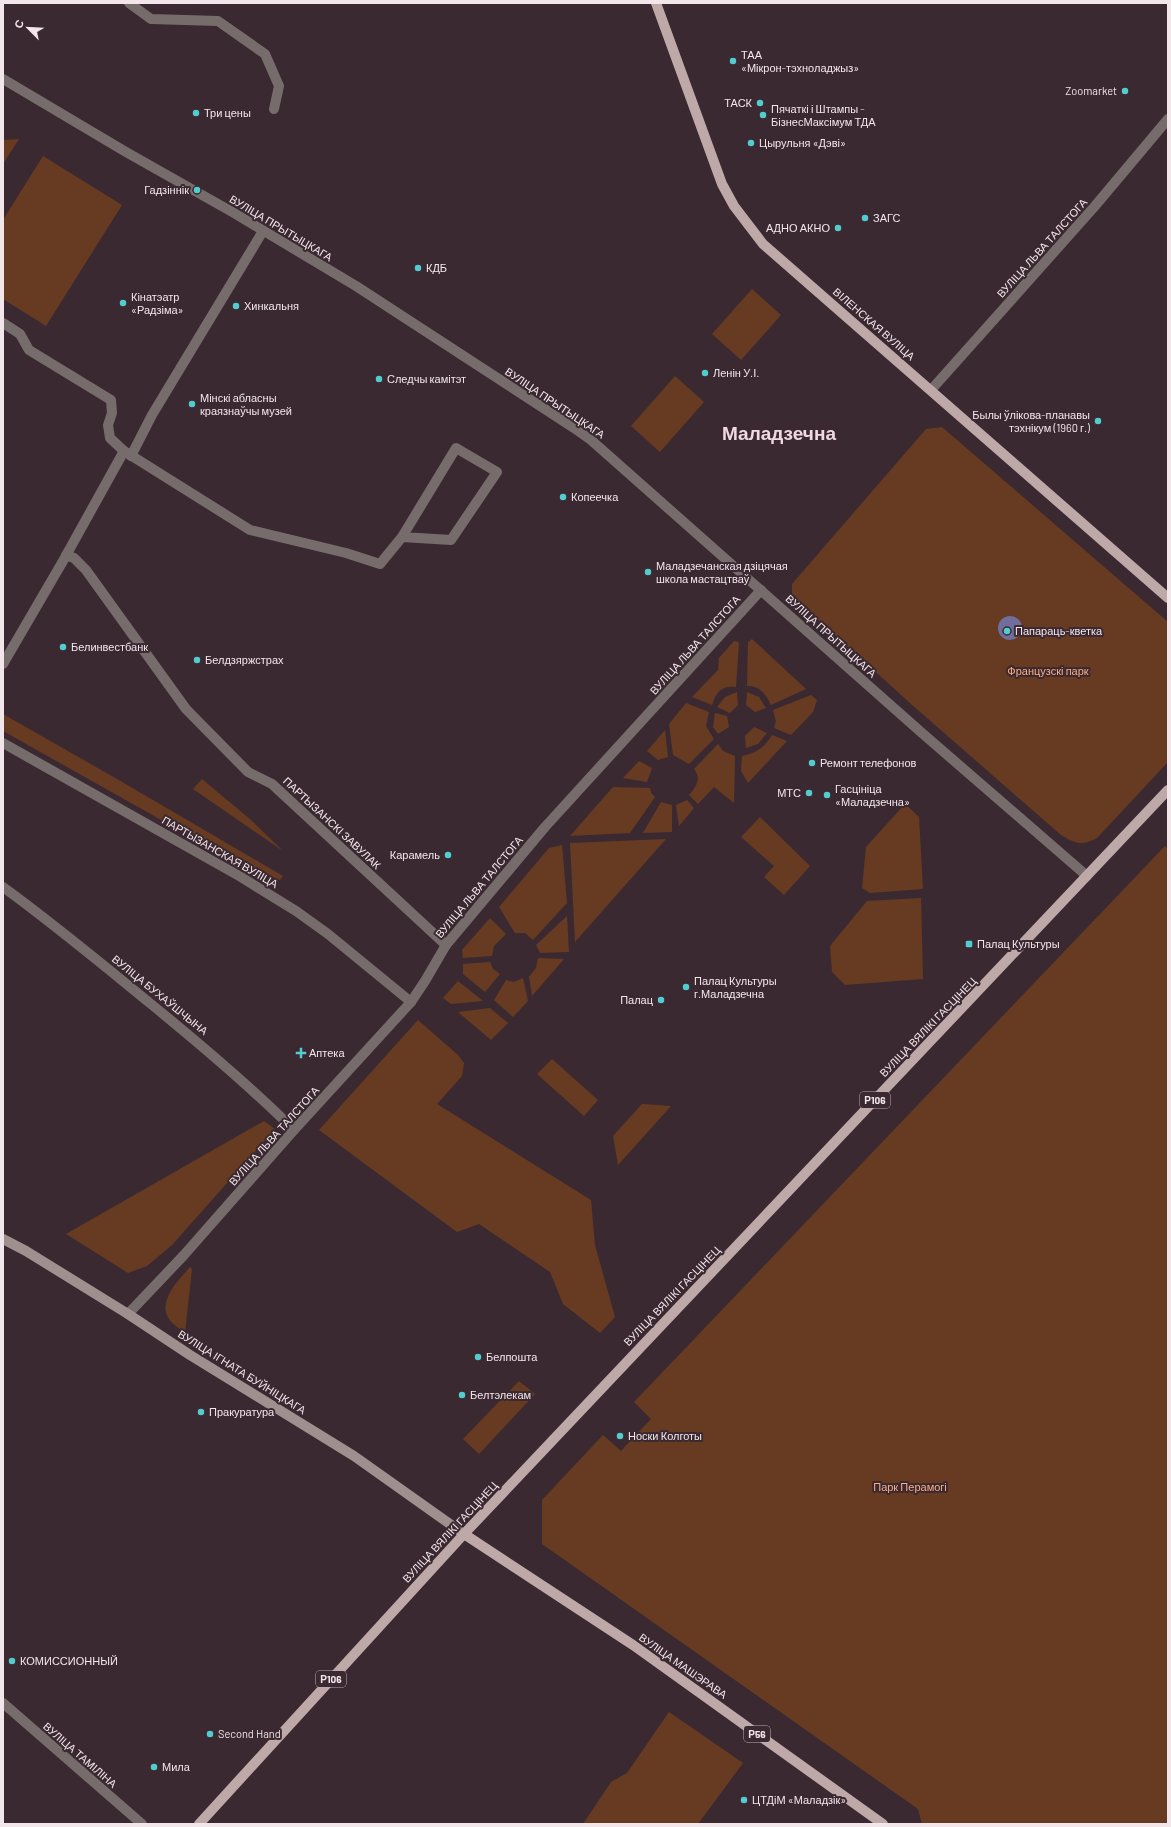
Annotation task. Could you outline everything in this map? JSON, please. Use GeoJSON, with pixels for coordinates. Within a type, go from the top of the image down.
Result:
{"type":"FeatureCollection","features":[{"type":"Feature","properties":{"kind":"main road","name":"ВІЛЕНСКАЯ ВУЛІЦА"},"geometry":{"type":"LineString","coordinates":[[656,3],[714,166],[734,206],[763,244],[932,390],[1168,598]]}},
{"type":"Feature","properties":{"kind":"main road","name":"ВУЛІЦА ВЯЛІКІ ГАСЦІНЕЦ"},"geometry":{"type":"LineString","coordinates":[[199,1824],[464,1534],[1168,790]]}},
{"type":"Feature","properties":{"kind":"main road","name":"ВУЛІЦА МАШЭРАВА"},"geometry":{"type":"LineString","coordinates":[[464,1534],[633,1645],[882,1824]]}},
{"type":"Feature","properties":{"kind":"street"},"geometry":{"type":"LineString","coordinates":[[129,3],[151,19],[218,21],[265,54],[279,86],[274,109]]}},
{"type":"Feature","properties":{"kind":"street","name":"ВУЛІЦА ПРЫТЫЦКАГА"},"geometry":{"type":"LineString","coordinates":[[3,79],[356,286],[590,440],[922,733],[1088,876]]}},
{"type":"Feature","properties":{"kind":"street","name":"ВУЛІЦА ЛЬВА ТАЛСТОГА"},"geometry":{"type":"LineString","coordinates":[[932,390],[1095,206],[1168,119]]}},
{"type":"Feature","properties":{"kind":"street"},"geometry":{"type":"LineString","coordinates":[[3,664],[66,554],[263,231]]}},
{"type":"Feature","properties":{"kind":"street"},"geometry":{"type":"LineString","coordinates":[[3,323],[20,334],[29,350],[111,400],[112,413],[108,425],[110,438],[127,454],[250,530],[346,553],[380,564],[402,537],[456,448],[497,472],[451,540],[402,537]]}},
{"type":"Feature","properties":{"kind":"street","name":"ПАРТЫЗАНСКІ ЗАВУЛАК"},"geometry":{"type":"LineString","coordinates":[[66,554],[74,558],[86,570],[186,708],[248,772],[272,784],[446,945]]}},
{"type":"Feature","properties":{"kind":"street","name":"ВУЛІЦА ЛЬВА ТАЛСТОГА"},"geometry":{"type":"LineString","coordinates":[[128,1314],[184,1255],[294,1130],[411,1002],[446,945],[545,827],[761,590]]}},
{"type":"Feature","properties":{"kind":"street","name":"ПАРТЫЗАНСКАЯ ВУЛІЦА"},"geometry":{"type":"LineString","coordinates":[[3,743],[241,877],[296,910],[328,934],[411,1002]]}},
{"type":"Feature","properties":{"kind":"street","name":"ВУЛІЦА БУХАЎШЧЫНА"},"geometry":{"type":"LineString","coordinates":[[3,887],[53,923],[216,1058],[269,1105],[294,1130]]}},
{"type":"Feature","properties":{"kind":"street","name":"ВУЛІЦА ІГНАТА БУЙНІЦКАГА"},"geometry":{"type":"LineString","coordinates":[[3,1239],[26,1251],[128,1314],[190,1355],[354,1456],[464,1534]]}},
{"type":"Feature","properties":{"kind":"street","name":"ВУЛІЦА ТАМІЛІНА"},"geometry":{"type":"LineString","coordinates":[[3,1703],[142,1824]]}},
{"type":"Feature","properties":{"kind":"green space"},"geometry":{"type":"Polygon","coordinates":[[[19,139],[3,164],[3,140],[19,139]]]}},
{"type":"Feature","properties":{"kind":"green space"},"geometry":{"type":"Polygon","coordinates":[[[43,156],[122,205],[46,326],[3,299],[3,220],[43,156]]]}},
{"type":"Feature","properties":{"kind":"green space"},"geometry":{"type":"Polygon","coordinates":[[[752,289],[781,315],[741,360],[712,334],[752,289]]]}},
{"type":"Feature","properties":{"kind":"green space"},"geometry":{"type":"Polygon","coordinates":[[[675,376],[704,402],[660,452],[631,426],[675,376]]]}},
{"type":"Feature","properties":{"kind":"green space","name":"Французскі парк"},"geometry":{"type":"Polygon","coordinates":[[[942,427],[1168,622],[1168,762],[1097,838],[1092,841],[1079,843],[1061,835],[911,704],[792,596],[792,584],[926,429],[942,427]]]}},
{"type":"Feature","properties":{"kind":"green space"},"geometry":{"type":"Polygon","coordinates":[[[752,639],[806,689],[771,705],[762,691],[752,686],[747,686],[748,642],[752,639]]]}},
{"type":"Feature","properties":{"kind":"green space"},"geometry":{"type":"Polygon","coordinates":[[[734,641],[739,642],[736,687],[727,687],[720,690],[715,696],[712,705],[692,697],[718,670],[719,658],[734,641]]]}},
{"type":"Feature","properties":{"kind":"green space"},"geometry":{"type":"Polygon","coordinates":[[[737,692],[738,705],[730,713],[717,707],[725,697],[737,692]]]}},
{"type":"Feature","properties":{"kind":"green space"},"geometry":{"type":"Polygon","coordinates":[[[747,692],[759,697],[766,708],[755,712],[746,705],[747,692]]]}},
{"type":"Feature","properties":{"kind":"green space"},"geometry":{"type":"Polygon","coordinates":[[[811,695],[817,700],[813,712],[791,735],[774,728],[776,721],[773,710],[811,695]]]}},
{"type":"Feature","properties":{"kind":"green space"},"geometry":{"type":"Polygon","coordinates":[[[686,703],[709,712],[706,726],[714,739],[689,764],[673,755],[669,724],[686,703]]]}},
{"type":"Feature","properties":{"kind":"green space"},"geometry":{"type":"Polygon","coordinates":[[[715,713],[727,716],[729,727],[718,734],[713,727],[715,713]]]}},
{"type":"Feature","properties":{"kind":"green space"},"geometry":{"type":"Polygon","coordinates":[[[3,714],[283,876],[280,880],[243,866],[3,731],[3,714]]]}},
{"type":"Feature","properties":{"kind":"green space"},"geometry":{"type":"Polygon","coordinates":[[[754,727],[767,733],[758,744],[746,748],[745,736],[754,727]]]}},
{"type":"Feature","properties":{"kind":"green space"},"geometry":{"type":"Polygon","coordinates":[[[665,730],[668,757],[658,760],[647,751],[665,730]]]}},
{"type":"Feature","properties":{"kind":"green space"},"geometry":{"type":"Polygon","coordinates":[[[772,735],[787,741],[748,783],[741,771],[742,756],[760,749],[766,744],[772,735]]]}},
{"type":"Feature","properties":{"kind":"green space"},"geometry":{"type":"Polygon","coordinates":[[[718,744],[723,751],[735,756],[734,803],[714,787],[698,804],[689,795],[696,786],[698,780],[698,776],[694,769],[718,744]]]}},
{"type":"Feature","properties":{"kind":"green space"},"geometry":{"type":"Polygon","coordinates":[[[639,761],[652,768],[647,782],[623,778],[639,761]]]}},
{"type":"Feature","properties":{"kind":"green space"},"geometry":{"type":"Polygon","coordinates":[[[202,779],[251,820],[283,851],[193,789],[202,779]]]}},
{"type":"Feature","properties":{"kind":"green space"},"geometry":{"type":"Polygon","coordinates":[[[613,787],[650,788],[651,793],[655,797],[630,833],[570,836],[613,787]]]}},
{"type":"Feature","properties":{"kind":"green space"},"geometry":{"type":"Polygon","coordinates":[[[687,800],[694,808],[679,826],[676,805],[687,800]]]}},
{"type":"Feature","properties":{"kind":"green space"},"geometry":{"type":"Polygon","coordinates":[[[661,802],[672,805],[672,832],[643,833],[661,802]]]}},
{"type":"Feature","properties":{"kind":"green space"},"geometry":{"type":"Polygon","coordinates":[[[905,804],[919,817],[923,889],[870,893],[862,888],[866,847],[905,804]]]}},
{"type":"Feature","properties":{"kind":"green space"},"geometry":{"type":"Polygon","coordinates":[[[760,817],[810,866],[784,895],[764,877],[774,866],[741,837],[760,817]]]}},
{"type":"Feature","properties":{"kind":"green space"},"geometry":{"type":"Polygon","coordinates":[[[666,839],[575,942],[570,843],[666,839]]]}},
{"type":"Feature","properties":{"kind":"green space"},"geometry":{"type":"Polygon","coordinates":[[[562,845],[567,903],[533,940],[525,933],[515,933],[499,907],[549,848],[562,845]]]}},
{"type":"Feature","properties":{"kind":"green space","name":"Парк Перамогі"},"geometry":{"type":"Polygon","coordinates":[[[1165,846],[1168,849],[1168,1824],[922,1824],[918,1809],[542,1544],[542,1500],[603,1435],[621,1451],[651,1419],[634,1402],[1165,846]]]}},
{"type":"Feature","properties":{"kind":"green space"},"geometry":{"type":"Polygon","coordinates":[[[921,898],[923,979],[845,985],[832,972],[830,946],[867,901],[921,898]]]}},
{"type":"Feature","properties":{"kind":"green space"},"geometry":{"type":"Polygon","coordinates":[[[567,916],[569,952],[540,953],[536,945],[567,916]]]}},
{"type":"Feature","properties":{"kind":"green space"},"geometry":{"type":"Polygon","coordinates":[[[490,918],[506,934],[494,946],[492,956],[463,958],[462,950],[490,918]]]}},
{"type":"Feature","properties":{"kind":"green space"},"geometry":{"type":"Polygon","coordinates":[[[538,958],[564,959],[532,996],[529,977],[536,968],[538,958]]]}},
{"type":"Feature","properties":{"kind":"green space"},"geometry":{"type":"Polygon","coordinates":[[[490,962],[493,969],[500,974],[485,992],[463,974],[463,964],[490,962]]]}},
{"type":"Feature","properties":{"kind":"green space"},"geometry":{"type":"Polygon","coordinates":[[[523,978],[528,1001],[513,1017],[494,1000],[506,980],[514,982],[523,978]]]}},
{"type":"Feature","properties":{"kind":"green space"},"geometry":{"type":"Polygon","coordinates":[[[458,981],[483,1001],[451,1004],[443,998],[458,981]]]}},
{"type":"Feature","properties":{"kind":"green space"},"geometry":{"type":"Polygon","coordinates":[[[490,1008],[508,1023],[491,1040],[458,1012],[490,1008]]]}},
{"type":"Feature","properties":{"kind":"green space"},"geometry":{"type":"Polygon","coordinates":[[[418,1020],[458,1055],[464,1063],[462,1076],[437,1104],[591,1200],[595,1245],[615,1317],[600,1333],[563,1304],[550,1272],[479,1224],[457,1232],[319,1130],[418,1020]]]}},
{"type":"Feature","properties":{"kind":"green space"},"geometry":{"type":"Polygon","coordinates":[[[552,1059],[598,1100],[584,1116],[537,1074],[552,1059]]]}},
{"type":"Feature","properties":{"kind":"green space"},"geometry":{"type":"Polygon","coordinates":[[[642,1104],[671,1106],[618,1165],[613,1136],[642,1104]]]}},
{"type":"Feature","properties":{"kind":"green space"},"geometry":{"type":"Polygon","coordinates":[[[264,1121],[275,1129],[172,1245],[147,1266],[128,1273],[66,1234],[264,1121]]]}},
{"type":"Feature","properties":{"kind":"green space"},"geometry":{"type":"Polygon","coordinates":[[[190,1267],[192,1269],[185,1332],[174,1325],[168,1317],[165,1309],[166,1301],[170,1292],[190,1267]]]}},
{"type":"Feature","properties":{"kind":"green space"},"geometry":{"type":"Polygon","coordinates":[[[519,1381],[535,1394],[479,1454],[463,1439],[519,1381]]]}},
{"type":"Feature","properties":{"kind":"green space"},"geometry":{"type":"Polygon","coordinates":[[[669,1712],[743,1763],[698,1824],[583,1824],[611,1782],[627,1773],[669,1712]]]}},
{"type":"Feature","properties":{"kind":"shaded area"},"geometry":{"type":"Polygon","coordinates":[[[1010,616],[1019,619],[1022,628],[1019,637],[1010,640],[1001,637],[998,628],[1001,619],[1010,616]]]}},
{"type":"Feature","properties":{"kind":"place","name":"ТАА «Мікрон-тэхноладжыз»"},"geometry":{"type":"Point","coordinates":[733,61]}},
{"type":"Feature","properties":{"kind":"place","name":"Zoomarket"},"geometry":{"type":"Point","coordinates":[1125,91]}},
{"type":"Feature","properties":{"kind":"place","name":"ТАСК"},"geometry":{"type":"Point","coordinates":[760,103]}},
{"type":"Feature","properties":{"kind":"place","name":"Три цены"},"geometry":{"type":"Point","coordinates":[196,113]}},
{"type":"Feature","properties":{"kind":"place","name":"Пячаткі і Штампы - БізнесМаксімум ТДА"},"geometry":{"type":"Point","coordinates":[763,115]}},
{"type":"Feature","properties":{"kind":"place","name":"Цырульня «Дэві»"},"geometry":{"type":"Point","coordinates":[751,143]}},
{"type":"Feature","properties":{"kind":"place","name":"Гадзіннік"},"geometry":{"type":"Point","coordinates":[197,190]}},
{"type":"Feature","properties":{"kind":"place","name":"ЗАГС"},"geometry":{"type":"Point","coordinates":[865,218]}},
{"type":"Feature","properties":{"kind":"place","name":"АДНО АКНО"},"geometry":{"type":"Point","coordinates":[838,228]}},
{"type":"Feature","properties":{"kind":"place","name":"КДБ"},"geometry":{"type":"Point","coordinates":[418,268]}},
{"type":"Feature","properties":{"kind":"place","name":"Кінатэатр «Радзіма»"},"geometry":{"type":"Point","coordinates":[123,303]}},
{"type":"Feature","properties":{"kind":"place","name":"Хинкальня"},"geometry":{"type":"Point","coordinates":[236,306]}},
{"type":"Feature","properties":{"kind":"place","name":"Ленін У.І."},"geometry":{"type":"Point","coordinates":[705,373]}},
{"type":"Feature","properties":{"kind":"place","name":"Следчы камітэт"},"geometry":{"type":"Point","coordinates":[379,379]}},
{"type":"Feature","properties":{"kind":"place","name":"Мінскі абласны краязнаўчы музей"},"geometry":{"type":"Point","coordinates":[192,404]}},
{"type":"Feature","properties":{"kind":"place","name":"Былы ўлікова-планавы тэхнікум (1960 г.)"},"geometry":{"type":"Point","coordinates":[1098,421]}},
{"type":"Feature","properties":{"kind":"place","name":"Копеечка"},"geometry":{"type":"Point","coordinates":[563,497]}},
{"type":"Feature","properties":{"kind":"place","name":"Маладзечанская дзіцячая школа мастацтваў"},"geometry":{"type":"Point","coordinates":[648,572]}},
{"type":"Feature","properties":{"kind":"place","name":"Папараць-кветка"},"geometry":{"type":"Point","coordinates":[1007,631]}},
{"type":"Feature","properties":{"kind":"place","name":"Белинвестбанк"},"geometry":{"type":"Point","coordinates":[63,647]}},
{"type":"Feature","properties":{"kind":"place","name":"Белдзяржстрах"},"geometry":{"type":"Point","coordinates":[197,660]}},
{"type":"Feature","properties":{"kind":"place","name":"Ремонт телефонов"},"geometry":{"type":"Point","coordinates":[812,763]}},
{"type":"Feature","properties":{"kind":"place","name":"МТС"},"geometry":{"type":"Point","coordinates":[809,793]}},
{"type":"Feature","properties":{"kind":"place","name":"Гасцініца «Маладзечна»"},"geometry":{"type":"Point","coordinates":[827,795]}},
{"type":"Feature","properties":{"kind":"place","name":"Карамель"},"geometry":{"type":"Point","coordinates":[448,855]}},
{"type":"Feature","properties":{"kind":"place","name":"Палац Культуры"},"geometry":{"type":"Point","coordinates":[969,944]}},
{"type":"Feature","properties":{"kind":"place","name":"Палац Культуры г.Маладзечна"},"geometry":{"type":"Point","coordinates":[686,987]}},
{"type":"Feature","properties":{"kind":"place","name":"Палац"},"geometry":{"type":"Point","coordinates":[661,1000]}},
{"type":"Feature","properties":{"kind":"place","name":"Аптека"},"geometry":{"type":"Point","coordinates":[301,1053]}},
{"type":"Feature","properties":{"kind":"place","name":"Белпошта"},"geometry":{"type":"Point","coordinates":[478,1357]}},
{"type":"Feature","properties":{"kind":"place","name":"Белтэлекам"},"geometry":{"type":"Point","coordinates":[462,1395]}},
{"type":"Feature","properties":{"kind":"place","name":"Пракуратура"},"geometry":{"type":"Point","coordinates":[201,1412]}},
{"type":"Feature","properties":{"kind":"place","name":"Носки Колготы"},"geometry":{"type":"Point","coordinates":[620,1436]}},
{"type":"Feature","properties":{"kind":"place","name":"КОМИССИОННЫЙ"},"geometry":{"type":"Point","coordinates":[12,1661]}},
{"type":"Feature","properties":{"kind":"place","name":"Second Hand"},"geometry":{"type":"Point","coordinates":[210,1734]}},
{"type":"Feature","properties":{"kind":"place","name":"Мила"},"geometry":{"type":"Point","coordinates":[154,1767]}},
{"type":"Feature","properties":{"kind":"place","name":"ЦТДіМ «Маладзік»"},"geometry":{"type":"Point","coordinates":[744,1800]}},
{"type":"Feature","properties":{"kind":"district","name":"Маладзечна"},"geometry":{"type":"Point","coordinates":[779,433]}}]}
